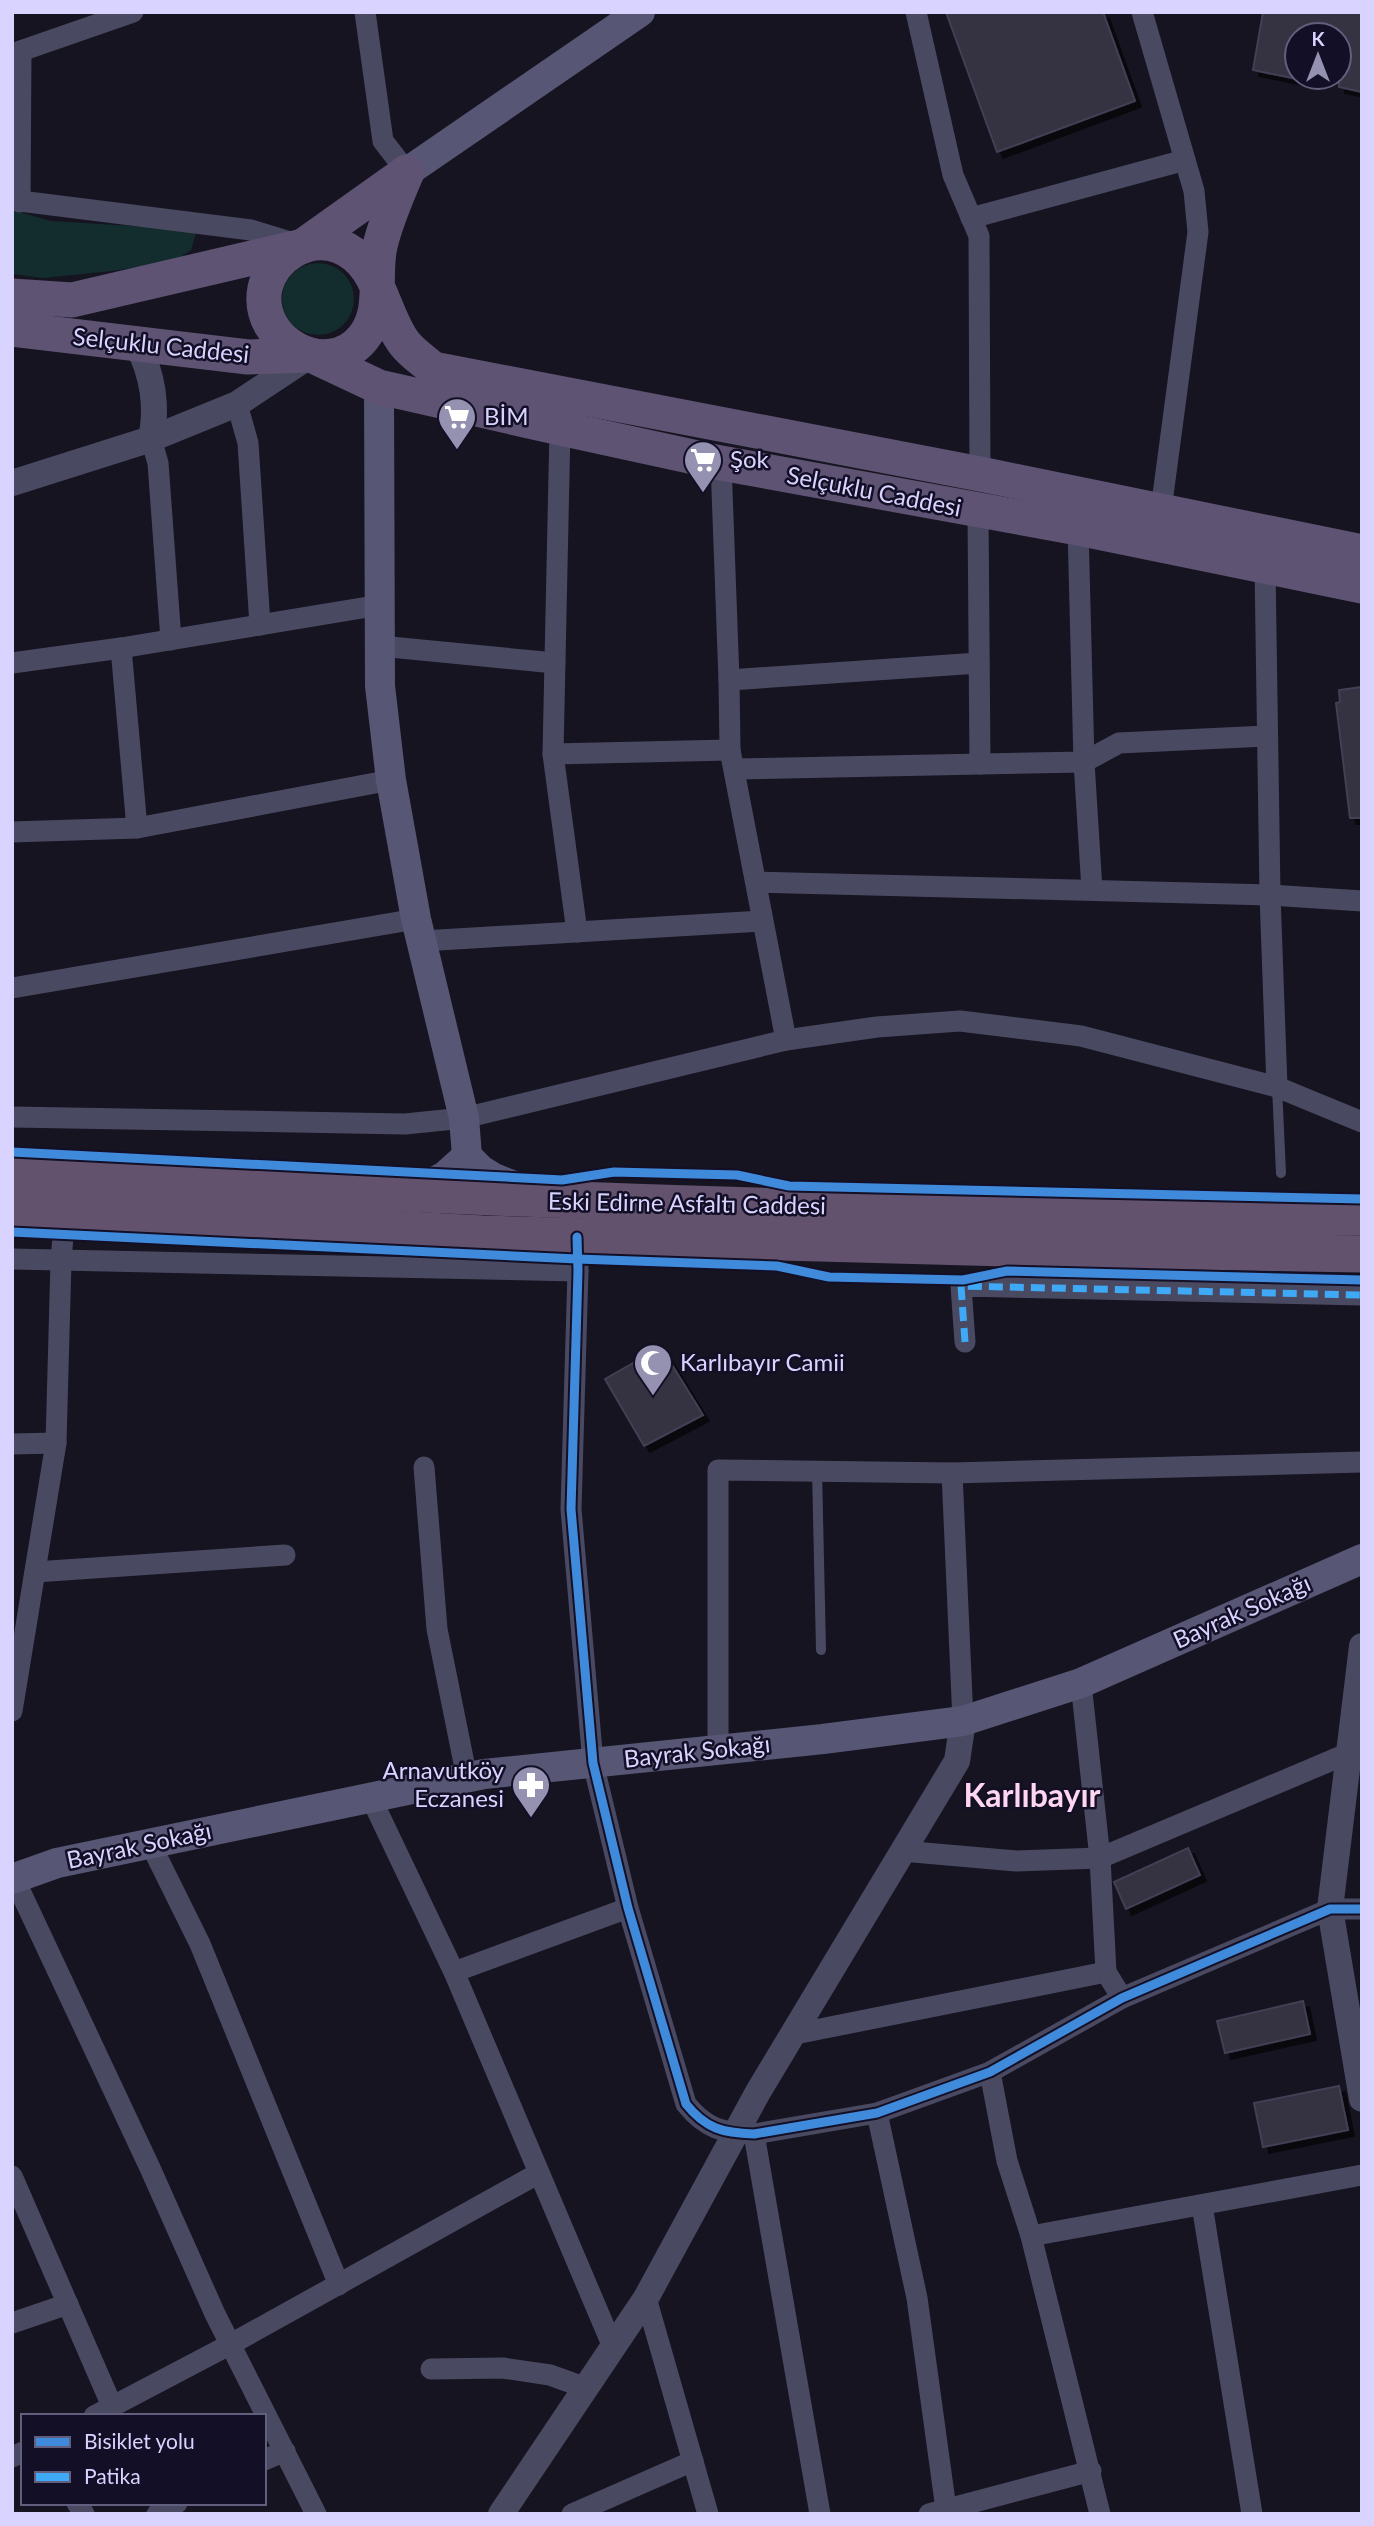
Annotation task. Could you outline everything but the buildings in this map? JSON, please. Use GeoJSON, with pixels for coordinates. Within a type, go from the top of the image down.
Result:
{"type":"FeatureCollection","features":[{"type":"Feature","properties":{"kind":"highway","name":"Eski Edirne Asfaltı Caddesi"},"geometry":{"type":"LineString","coordinates":[[12,1173],[537,1200],[1172,1216],[1362,1217]]}},
{"type":"Feature","properties":{"kind":"highway","name":"Eski Edirne Asfaltı Caddesi"},"geometry":{"type":"LineString","coordinates":[[12,1209],[577,1254],[1362,1254]]}},
{"type":"Feature","properties":{"kind":"main road"},"geometry":{"type":"LineString","coordinates":[[303,246],[640,12]]}},
{"type":"Feature","properties":{"kind":"main road"},"geometry":{"type":"LineString","coordinates":[[376,286],[379,249],[386,221],[407,172]]}},
{"type":"Feature","properties":{"kind":"main road","name":"Selçuklu Caddesi"},"geometry":{"type":"LineString","coordinates":[[12,296],[72,300],[303,246],[320,243],[337,245],[355,254],[368,268],[405,344],[433,369],[980,474],[1362,552]]}},
{"type":"Feature","properties":{"kind":"main road","name":"Selçuklu Caddesi"},"geometry":{"type":"LineString","coordinates":[[303,246],[288,253],[267,279],[264,296],[266,315],[274,333],[288,346],[379,387],[721,463],[978,512],[1078,528],[1362,586]]}},
{"type":"Feature","properties":{"kind":"main road","name":"Selçuklu Caddesi"},"geometry":{"type":"LineString","coordinates":[[12,329],[248,357],[326,356],[344,352],[361,341],[375,315],[376,286]]}},
{"type":"Feature","properties":{"kind":"main road"},"geometry":{"type":"LineString","coordinates":[[379,387],[380,686],[391,780],[419,930],[464,1118],[467,1156],[481,1170],[522,1189],[537,1200]]}},
{"type":"Feature","properties":{"kind":"main road"},"geometry":{"type":"LineString","coordinates":[[410,1194],[445,1176],[467,1156]]}},
{"type":"Feature","properties":{"kind":"main road","name":"Bayrak Sokağı"},"geometry":{"type":"LineString","coordinates":[[13,1878],[57,1863],[467,1778],[963,1721],[1081,1684],[1362,1559]]}},
{"type":"Feature","properties":{"kind":"street"},"geometry":{"type":"LineString","coordinates":[[133,12],[17,53],[16,201],[251,230],[303,246]]}},
{"type":"Feature","properties":{"kind":"street"},"geometry":{"type":"LineString","coordinates":[[365,12],[383,141],[407,172]]}},
{"type":"Feature","properties":{"kind":"street"},"geometry":{"type":"LineString","coordinates":[[916,12],[953,174],[979,236],[980,474]]}},
{"type":"Feature","properties":{"kind":"street"},"geometry":{"type":"LineString","coordinates":[[1142,12],[1194,191],[1198,232],[1161,510]]}},
{"type":"Feature","properties":{"kind":"street"},"geometry":{"type":"LineString","coordinates":[[971,218],[1185,160]]}},
{"type":"Feature","properties":{"kind":"street"},"geometry":{"type":"LineString","coordinates":[[137,344],[149,366],[156,414],[151,439],[158,463],[171,640]]}},
{"type":"Feature","properties":{"kind":"street"},"geometry":{"type":"LineString","coordinates":[[12,483],[151,439],[237,404],[310,355]]}},
{"type":"Feature","properties":{"kind":"street"},"geometry":{"type":"LineString","coordinates":[[237,404],[248,443],[260,625]]}},
{"type":"Feature","properties":{"kind":"street"},"geometry":{"type":"LineString","coordinates":[[560,428],[553,754],[577,932]]}},
{"type":"Feature","properties":{"kind":"street"},"geometry":{"type":"LineString","coordinates":[[721,463],[732,760],[786,1040]]}},
{"type":"Feature","properties":{"kind":"street"},"geometry":{"type":"LineString","coordinates":[[978,512],[980,764]]}},
{"type":"Feature","properties":{"kind":"street"},"geometry":{"type":"LineString","coordinates":[[1078,528],[1084,762],[1092,890]]}},
{"type":"Feature","properties":{"kind":"street"},"geometry":{"type":"LineString","coordinates":[[1265,567],[1266,736],[1276,1087]]}},
{"type":"Feature","properties":{"kind":"street"},"geometry":{"type":"LineString","coordinates":[[12,663],[121,648],[380,605]]}},
{"type":"Feature","properties":{"kind":"street"},"geometry":{"type":"LineString","coordinates":[[380,646],[555,663]]}},
{"type":"Feature","properties":{"kind":"street"},"geometry":{"type":"LineString","coordinates":[[121,648],[137,828]]}},
{"type":"Feature","properties":{"kind":"street"},"geometry":{"type":"LineString","coordinates":[[729,680],[979,663]]}},
{"type":"Feature","properties":{"kind":"street"},"geometry":{"type":"LineString","coordinates":[[553,754],[980,764],[1084,762],[1119,743],[1266,736]]}},
{"type":"Feature","properties":{"kind":"street"},"geometry":{"type":"LineString","coordinates":[[12,832],[137,828],[391,780]]}},
{"type":"Feature","properties":{"kind":"street"},"geometry":{"type":"LineString","coordinates":[[756,882],[1270,895],[1362,901]]}},
{"type":"Feature","properties":{"kind":"street"},"geometry":{"type":"LineString","coordinates":[[12,988],[419,930],[577,932],[762,921]]}},
{"type":"Feature","properties":{"kind":"street"},"geometry":{"type":"LineString","coordinates":[[12,1117],[405,1124],[464,1118],[786,1040],[877,1027],[960,1021],[1081,1036],[1276,1087],[1362,1122]]}},
{"type":"Feature","properties":{"kind":"street"},"geometry":{"type":"LineString","coordinates":[[12,1711],[18,1635],[35,1572],[56,1443],[65,1212]]}},
{"type":"Feature","properties":{"kind":"street"},"geometry":{"type":"LineString","coordinates":[[577,1254],[571,1509],[593,1763],[628,1908],[686,2104],[707,2126],[745,2134],[877,2113],[990,2072],[1122,1998],[1330,1909],[1362,1909]]}},
{"type":"Feature","properties":{"kind":"street","name":"Eski Edirne Asfaltı Caddesi"},"geometry":{"type":"LineString","coordinates":[[12,1259],[61,1261],[577,1254]]}},
{"type":"Feature","properties":{"kind":"street"},"geometry":{"type":"LineString","coordinates":[[965,1342],[961,1286],[1362,1295]]}},
{"type":"Feature","properties":{"kind":"street"},"geometry":{"type":"LineString","coordinates":[[12,1444],[56,1443]]}},
{"type":"Feature","properties":{"kind":"street"},"geometry":{"type":"LineString","coordinates":[[719,1749],[718,1470],[952,1473],[1362,1462]]}},
{"type":"Feature","properties":{"kind":"street"},"geometry":{"type":"LineString","coordinates":[[424,1466],[437,1629],[467,1778]]}},
{"type":"Feature","properties":{"kind":"street"},"geometry":{"type":"LineString","coordinates":[[501,2514],[646,2298],[745,2134],[758,2092],[957,1761],[963,1721],[952,1473]]}},
{"type":"Feature","properties":{"kind":"street"},"geometry":{"type":"LineString","coordinates":[[35,1572],[285,1555]]}},
{"type":"Feature","properties":{"kind":"street"},"geometry":{"type":"LineString","coordinates":[[1362,1646],[1330,1909],[1362,2099]]}},
{"type":"Feature","properties":{"kind":"street"},"geometry":{"type":"LineString","coordinates":[[1081,1684],[1100,1858],[1106,1972],[1122,1998]]}},
{"type":"Feature","properties":{"kind":"street"},"geometry":{"type":"LineString","coordinates":[[902,1851],[1016,1861],[1100,1858],[1349,1753]]}},
{"type":"Feature","properties":{"kind":"street"},"geometry":{"type":"LineString","coordinates":[[371,1798],[454,1972],[613,2347]]}},
{"type":"Feature","properties":{"kind":"street"},"geometry":{"type":"LineString","coordinates":[[150,1843],[200,1944],[339,2285]]}},
{"type":"Feature","properties":{"kind":"street"},"geometry":{"type":"LineString","coordinates":[[13,1878],[231,2344],[316,2514]]}},
{"type":"Feature","properties":{"kind":"street"},"geometry":{"type":"LineString","coordinates":[[454,1972],[628,1908]]}},
{"type":"Feature","properties":{"kind":"street"},"geometry":{"type":"LineString","coordinates":[[795,2034],[1106,1972]]}},
{"type":"Feature","properties":{"kind":"street"},"geometry":{"type":"LineString","coordinates":[[990,2072],[1007,2161],[1031,2236],[1100,2514]]}},
{"type":"Feature","properties":{"kind":"street"},"geometry":{"type":"LineString","coordinates":[[877,2113],[917,2298],[937,2511],[1091,2471]]}},
{"type":"Feature","properties":{"kind":"street"},"geometry":{"type":"LineString","coordinates":[[745,2134],[820,2514]]}},
{"type":"Feature","properties":{"kind":"street"},"geometry":{"type":"LineString","coordinates":[[14,2183],[68,2304],[103,2411],[231,2344],[539,2173]]}},
{"type":"Feature","properties":{"kind":"street"},"geometry":{"type":"LineString","coordinates":[[1031,2236],[1362,2175]]}},
{"type":"Feature","properties":{"kind":"street"},"geometry":{"type":"LineString","coordinates":[[1202,2205],[1252,2514]]}},
{"type":"Feature","properties":{"kind":"street"},"geometry":{"type":"LineString","coordinates":[[646,2298],[708,2514]]}},
{"type":"Feature","properties":{"kind":"street"},"geometry":{"type":"LineString","coordinates":[[12,2323],[68,2304]]}},
{"type":"Feature","properties":{"kind":"street"},"geometry":{"type":"LineString","coordinates":[[431,2369],[503,2368],[550,2375],[586,2388]]}},
{"type":"Feature","properties":{"kind":"street"},"geometry":{"type":"LineString","coordinates":[[266,2459],[285,2451]]}},
{"type":"Feature","properties":{"kind":"street"},"geometry":{"type":"LineString","coordinates":[[572,2514],[693,2461]]}},
{"type":"Feature","properties":{"kind":"street"},"geometry":{"type":"LineString","coordinates":[[157,2514],[173,2505]]}},
{"type":"Feature","properties":{"kind":"lane"},"geometry":{"type":"LineString","coordinates":[[1276,1087],[1280,1173]]}},
{"type":"Feature","properties":{"kind":"lane"},"geometry":{"type":"LineString","coordinates":[[817,1470],[821,1650]]}},
{"type":"Feature","properties":{"kind":"green space"},"geometry":{"type":"Polygon","coordinates":[[[12,210],[51,221],[197,230],[191,250],[173,262],[43,278],[12,274],[12,210]]]}},
{"type":"Feature","properties":{"kind":"green space"},"geometry":{"type":"Polygon","coordinates":[[[318,263],[338,269],[348,279],[354,299],[348,319],[338,329],[318,335],[298,329],[288,319],[282,299],[288,279],[298,269],[318,263]]]}},
{"type":"Feature","properties":{"kind":"marked path"},"geometry":{"type":"LineString","coordinates":[[965,1342],[961,1286],[1362,1295]]}},
{"type":"Feature","properties":{"kind":"cycle path"},"geometry":{"type":"LineString","coordinates":[[12,1152],[562,1180],[614,1172],[737,1175],[789,1186],[1362,1199]]}},
{"type":"Feature","properties":{"kind":"cycle path"},"geometry":{"type":"LineString","coordinates":[[12,1232],[777,1266],[829,1277],[963,1280],[1007,1271],[1362,1280]]}},
{"type":"Feature","properties":{"kind":"cycle path"},"geometry":{"type":"LineString","coordinates":[[577,1237],[571,1509],[593,1763],[628,1908],[686,2104],[701,2119],[724,2131],[754,2134],[877,2113],[990,2072],[1122,1998],[1330,1909],[1362,1909]]}},
{"type":"Feature","properties":{"kind":"place","name":"BİM"},"geometry":{"type":"Point","coordinates":[457,451]}},
{"type":"Feature","properties":{"kind":"place","name":"Şok"},"geometry":{"type":"Point","coordinates":[703,494]}},
{"type":"Feature","properties":{"kind":"place","name":"Karlıbayır Camii"},"geometry":{"type":"Point","coordinates":[653,1397]}},
{"type":"Feature","properties":{"kind":"place","name":"Arnavutköy Eczanesi"},"geometry":{"type":"Point","coordinates":[531,1819]}},
{"type":"Feature","properties":{"kind":"district","name":"Karlıbayır"},"geometry":{"type":"Point","coordinates":[1032,1796]}}]}
